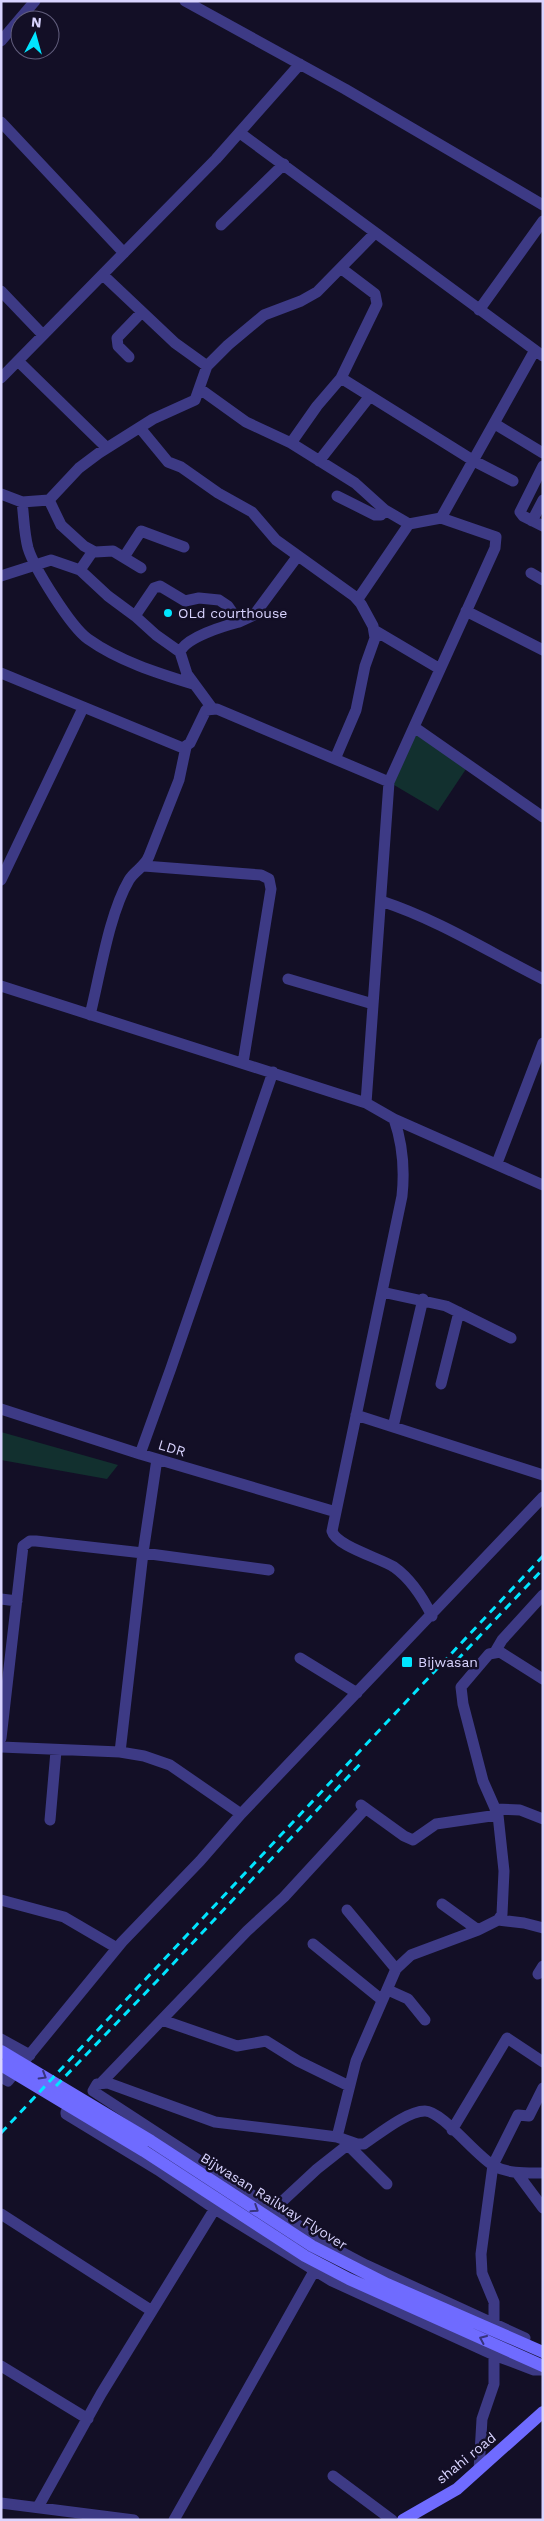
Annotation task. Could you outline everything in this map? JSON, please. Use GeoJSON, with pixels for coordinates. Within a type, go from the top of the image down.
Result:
{"type":"FeatureCollection","features":[{"type":"Feature","properties":{"kind":"main road","name":"Bijwasan Railway Flyover"},"geometry":{"type":"LineString","coordinates":[[1,2051],[151,2141],[312,2246],[387,2284],[537,2351],[543,2366]]}},
{"type":"Feature","properties":{"kind":"main road","name":"Bijwasan Railway Flyover"},"geometry":{"type":"LineString","coordinates":[[1,2065],[144,2151],[305,2256],[366,2287],[537,2351]]}},
{"type":"Feature","properties":{"kind":"main road","name":"shahi road"},"geometry":{"type":"LineString","coordinates":[[403,2520],[456,2489],[543,2412]]}},
{"type":"Feature","properties":{"kind":"street"},"geometry":{"type":"LineString","coordinates":[[1,41],[36,1]]}},
{"type":"Feature","properties":{"kind":"street"},"geometry":{"type":"LineString","coordinates":[[185,1],[300,64],[543,205]]}},
{"type":"Feature","properties":{"kind":"street"},"geometry":{"type":"LineString","coordinates":[[1,378],[240,133],[300,64]]}},
{"type":"Feature","properties":{"kind":"street"},"geometry":{"type":"LineString","coordinates":[[1,122],[124,253]]}},
{"type":"Feature","properties":{"kind":"street"},"geometry":{"type":"LineString","coordinates":[[240,133],[539,353],[495,424],[441,518]]}},
{"type":"Feature","properties":{"kind":"street"},"geometry":{"type":"LineString","coordinates":[[221,225],[284,164]]}},
{"type":"Feature","properties":{"kind":"street"},"geometry":{"type":"LineString","coordinates":[[479,310],[543,221]]}},
{"type":"Feature","properties":{"kind":"street"},"geometry":{"type":"LineString","coordinates":[[1,494],[22,502],[49,500],[79,468],[107,448],[140,428],[190,403],[197,396],[207,366],[256,320],[317,292],[342,269],[375,233]]}},
{"type":"Feature","properties":{"kind":"street"},"geometry":{"type":"LineString","coordinates":[[291,444],[317,406],[341,378],[378,299],[375,294],[342,269]]}},
{"type":"Feature","properties":{"kind":"street"},"geometry":{"type":"LineString","coordinates":[[103,274],[175,343],[207,366]]}},
{"type":"Feature","properties":{"kind":"street"},"geometry":{"type":"LineString","coordinates":[[1,291],[42,334]]}},
{"type":"Feature","properties":{"kind":"street"},"geometry":{"type":"LineString","coordinates":[[129,357],[118,346],[117,338],[142,312]]}},
{"type":"Feature","properties":{"kind":"street"},"geometry":{"type":"LineString","coordinates":[[18,361],[107,448]]}},
{"type":"Feature","properties":{"kind":"street"},"geometry":{"type":"LineString","coordinates":[[341,378],[474,461],[513,481]]}},
{"type":"Feature","properties":{"kind":"street"},"geometry":{"type":"LineString","coordinates":[[200,389],[246,422],[291,444],[355,483],[385,510],[410,524],[441,518],[496,537],[495,548],[389,782],[366,1103]]}},
{"type":"Feature","properties":{"kind":"street"},"geometry":{"type":"LineString","coordinates":[[319,461],[370,396]]}},
{"type":"Feature","properties":{"kind":"street"},"geometry":{"type":"LineString","coordinates":[[495,424],[543,453]]}},
{"type":"Feature","properties":{"kind":"street"},"geometry":{"type":"LineString","coordinates":[[140,428],[168,462],[181,467],[218,493],[252,512],[276,540],[358,599],[374,630],[373,647],[365,666],[356,710],[336,759]]}},
{"type":"Feature","properties":{"kind":"street"},"geometry":{"type":"LineString","coordinates":[[543,466],[520,509],[523,516],[543,526]]}},
{"type":"Feature","properties":{"kind":"street"},"geometry":{"type":"LineString","coordinates":[[337,496],[375,515],[381,514],[385,510]]}},
{"type":"Feature","properties":{"kind":"street"},"geometry":{"type":"LineString","coordinates":[[49,500],[61,525],[84,546],[93,551],[113,551],[141,568]]}},
{"type":"Feature","properties":{"kind":"street"},"geometry":{"type":"LineString","coordinates":[[532,521],[543,500]]}},
{"type":"Feature","properties":{"kind":"street"},"geometry":{"type":"LineString","coordinates":[[22,502],[28,546],[34,564],[72,624],[87,638],[120,658],[193,684]]}},
{"type":"Feature","properties":{"kind":"street"},"geometry":{"type":"LineString","coordinates":[[358,599],[410,524]]}},
{"type":"Feature","properties":{"kind":"street"},"geometry":{"type":"LineString","coordinates":[[124,557],[141,530],[184,546]]}},
{"type":"Feature","properties":{"kind":"street"},"geometry":{"type":"LineString","coordinates":[[80,570],[93,551]]}},
{"type":"Feature","properties":{"kind":"street"},"geometry":{"type":"LineString","coordinates":[[180,652],[187,643],[216,628],[239,622],[254,615],[298,556]]}},
{"type":"Feature","properties":{"kind":"street"},"geometry":{"type":"LineString","coordinates":[[1,576],[51,560],[80,570],[108,596],[180,652],[187,674],[212,708],[389,782]]}},
{"type":"Feature","properties":{"kind":"street"},"geometry":{"type":"LineString","coordinates":[[531,573],[543,580]]}},
{"type":"Feature","properties":{"kind":"street"},"geometry":{"type":"LineString","coordinates":[[135,616],[154,588],[160,586],[185,601],[199,598],[219,600],[228,606],[239,622]]}},
{"type":"Feature","properties":{"kind":"street"},"geometry":{"type":"LineString","coordinates":[[466,611],[543,650]]}},
{"type":"Feature","properties":{"kind":"street"},"geometry":{"type":"LineString","coordinates":[[374,630],[440,669]]}},
{"type":"Feature","properties":{"kind":"street"},"geometry":{"type":"LineString","coordinates":[[1,673],[178,747],[186,747]]}},
{"type":"Feature","properties":{"kind":"street"},"geometry":{"type":"LineString","coordinates":[[1,880],[83,708]]}},
{"type":"Feature","properties":{"kind":"street"},"geometry":{"type":"LineString","coordinates":[[90,1015],[118,907],[129,880],[144,866],[179,780],[186,747],[201,716],[206,710],[212,708]]}},
{"type":"Feature","properties":{"kind":"street"},"geometry":{"type":"LineString","coordinates":[[414,727],[543,816]]}},
{"type":"Feature","properties":{"kind":"street"},"geometry":{"type":"LineString","coordinates":[[144,866],[260,875],[269,879],[271,889],[243,1063]]}},
{"type":"Feature","properties":{"kind":"street"},"geometry":{"type":"LineString","coordinates":[[381,901],[420,915],[466,937],[543,979]]}},
{"type":"Feature","properties":{"kind":"street"},"geometry":{"type":"LineString","coordinates":[[288,979],[373,1004]]}},
{"type":"Feature","properties":{"kind":"street"},"geometry":{"type":"LineString","coordinates":[[1,986],[366,1103],[394,1119],[543,1185]]}},
{"type":"Feature","properties":{"kind":"street"},"geometry":{"type":"LineString","coordinates":[[497,1164],[543,1043]]}},
{"type":"Feature","properties":{"kind":"street"},"geometry":{"type":"LineString","coordinates":[[140,1454],[273,1072]]}},
{"type":"Feature","properties":{"kind":"street"},"geometry":{"type":"LineString","coordinates":[[394,1119],[401,1141],[404,1184],[332,1531],[338,1540],[385,1562],[402,1573],[425,1602],[432,1616]]}},
{"type":"Feature","properties":{"kind":"street"},"geometry":{"type":"LineString","coordinates":[[382,1292],[423,1299],[460,1312],[512,1338]]}},
{"type":"Feature","properties":{"kind":"street"},"geometry":{"type":"LineString","coordinates":[[393,1426],[423,1299]]}},
{"type":"Feature","properties":{"kind":"street"},"geometry":{"type":"LineString","coordinates":[[441,1384],[460,1312]]}},
{"type":"Feature","properties":{"kind":"street","name":"LDR"},"geometry":{"type":"LineString","coordinates":[[1,1409],[140,1454],[336,1512]]}},
{"type":"Feature","properties":{"kind":"street"},"geometry":{"type":"LineString","coordinates":[[356,1415],[543,1475]]}},
{"type":"Feature","properties":{"kind":"street"},"geometry":{"type":"LineString","coordinates":[[120,1752],[143,1553],[157,1459]]}},
{"type":"Feature","properties":{"kind":"street"},"geometry":{"type":"LineString","coordinates":[[5,2079],[30,2054],[117,1948],[200,1861],[241,1814],[432,1616],[543,1497]]}},
{"type":"Feature","properties":{"kind":"street"},"geometry":{"type":"LineString","coordinates":[[1,1738],[23,1546],[30,1541],[143,1553],[269,1570]]}},
{"type":"Feature","properties":{"kind":"street"},"geometry":{"type":"LineString","coordinates":[[494,1652],[502,1640],[543,1595]]}},
{"type":"Feature","properties":{"kind":"street"},"geometry":{"type":"LineString","coordinates":[[1,1599],[17,1601]]}},
{"type":"Feature","properties":{"kind":"street"},"geometry":{"type":"LineString","coordinates":[[337,2137],[349,2086],[363,2043],[396,1969],[411,1955],[478,1930],[498,1920],[502,1914],[504,1871],[496,1812],[483,1781],[461,1694],[465,1680],[489,1654],[494,1652],[500,1652],[543,1679]]}},
{"type":"Feature","properties":{"kind":"street"},"geometry":{"type":"LineString","coordinates":[[300,1658],[357,1693]]}},
{"type":"Feature","properties":{"kind":"street"},"geometry":{"type":"LineString","coordinates":[[1,1748],[120,1752],[144,1756],[170,1765],[241,1814]]}},
{"type":"Feature","properties":{"kind":"street"},"geometry":{"type":"LineString","coordinates":[[50,1820],[56,1751]]}},
{"type":"Feature","properties":{"kind":"street"},"geometry":{"type":"LineString","coordinates":[[543,1819],[526,1812],[496,1812],[441,1823],[413,1840],[362,1807],[284,1897],[247,1931],[102,2082],[97,2084],[93,2091],[66,2112],[66,2114],[158,2170],[215,2209],[314,2271],[366,2299],[494,2355],[534,2370],[543,2370]]}},
{"type":"Feature","properties":{"kind":"street"},"geometry":{"type":"LineString","coordinates":[[1,1900],[64,1917],[117,1948]]}},
{"type":"Feature","properties":{"kind":"street"},"geometry":{"type":"LineString","coordinates":[[442,1904],[478,1930]]}},
{"type":"Feature","properties":{"kind":"street"},"geometry":{"type":"LineString","coordinates":[[347,1910],[396,1969]]}},
{"type":"Feature","properties":{"kind":"street"},"geometry":{"type":"LineString","coordinates":[[498,1920],[524,1923],[543,1928]]}},
{"type":"Feature","properties":{"kind":"street"},"geometry":{"type":"LineString","coordinates":[[314,1944],[385,1995],[408,1998],[425,2020]]}},
{"type":"Feature","properties":{"kind":"street"},"geometry":{"type":"LineString","coordinates":[[162,2020],[237,2046],[266,2041],[298,2061],[349,2086]]}},
{"type":"Feature","properties":{"kind":"street"},"geometry":{"type":"LineString","coordinates":[[452,2130],[506,2038],[543,2062]]}},
{"type":"Feature","properties":{"kind":"street"},"geometry":{"type":"LineString","coordinates":[[1,2039],[30,2054]]}},
{"type":"Feature","properties":{"kind":"street"},"geometry":{"type":"LineString","coordinates":[[102,2082],[215,2122],[337,2137],[349,2144],[387,2184]]}},
{"type":"Feature","properties":{"kind":"street"},"geometry":{"type":"LineString","coordinates":[[494,2323],[494,2302],[481,2264],[492,2165],[510,2126],[518,2115],[529,2116],[543,2088]]}},
{"type":"Feature","properties":{"kind":"street"},"geometry":{"type":"LineString","coordinates":[[93,2091],[330,2246],[366,2265],[494,2323],[537,2351]]}},
{"type":"Feature","properties":{"kind":"street"},"geometry":{"type":"LineString","coordinates":[[274,2209],[327,2160],[349,2144],[364,2144],[408,2115],[424,2111],[437,2116],[492,2165],[517,2173],[543,2173]]}},
{"type":"Feature","properties":{"kind":"street"},"geometry":{"type":"LineString","coordinates":[[517,2173],[543,2208]]}},
{"type":"Feature","properties":{"kind":"street"},"geometry":{"type":"LineString","coordinates":[[38,2508],[88,2418],[232,2182]]}},
{"type":"Feature","properties":{"kind":"street"},"geometry":{"type":"LineString","coordinates":[[1,2214],[152,2311]]}},
{"type":"Feature","properties":{"kind":"street"},"geometry":{"type":"LineString","coordinates":[[174,2520],[314,2271],[330,2246]]}},
{"type":"Feature","properties":{"kind":"street"},"geometry":{"type":"LineString","coordinates":[[479,2470],[482,2419],[494,2384],[494,2355]]}},
{"type":"Feature","properties":{"kind":"street"},"geometry":{"type":"LineString","coordinates":[[1,2366],[88,2418]]}},
{"type":"Feature","properties":{"kind":"street"},"geometry":{"type":"LineString","coordinates":[[333,2476],[392,2520]]}},
{"type":"Feature","properties":{"kind":"street"},"geometry":{"type":"LineString","coordinates":[[1,2503],[134,2520]]}},
{"type":"Feature","properties":{"kind":"green space"},"geometry":{"type":"Polygon","coordinates":[[[414,727],[468,766],[438,811],[389,782],[414,727]]]}},
{"type":"Feature","properties":{"kind":"green space"},"geometry":{"type":"Polygon","coordinates":[[[1,1432],[118,1465],[107,1479],[1,1460],[1,1432]]]}},
{"type":"Feature","properties":{"kind":"railway"},"geometry":{"type":"LineString","coordinates":[[1,2133],[543,1556]]}},
{"type":"Feature","properties":{"kind":"railway"},"geometry":{"type":"LineString","coordinates":[[457,1660],[543,1569]]}},
{"type":"Feature","properties":{"kind":"railway"},"geometry":{"type":"LineString","coordinates":[[56,2086],[362,1762]]}},
{"type":"Feature","properties":{"kind":"place","name":"OLd courthouse"},"geometry":{"type":"Point","coordinates":[168,613]}},
{"type":"Feature","properties":{"kind":"place","name":"Bijwasan"},"geometry":{"type":"Point","coordinates":[407,1662]}}]}
